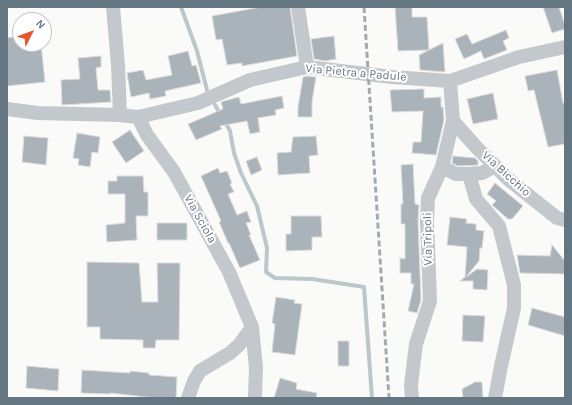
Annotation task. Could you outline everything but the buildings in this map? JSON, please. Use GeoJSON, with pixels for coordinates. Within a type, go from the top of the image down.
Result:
{"type":"FeatureCollection","features":[{"type":"Feature","properties":{"kind":"street"},"geometry":{"type":"LineString","coordinates":[[113,7],[118,65],[120,115]]}},
{"type":"Feature","properties":{"kind":"street"},"geometry":{"type":"LineString","coordinates":[[298,7],[307,67]]}},
{"type":"Feature","properties":{"kind":"street","name":"Via Pietra a Padule"},"geometry":{"type":"LineString","coordinates":[[7,109],[38,113],[120,115],[138,117],[198,103],[250,80],[307,67],[392,77],[450,81],[519,57],[565,47]]}},
{"type":"Feature","properties":{"kind":"street","name":"Via Tripoli"},"geometry":{"type":"LineString","coordinates":[[412,398],[411,386],[416,344],[430,301],[427,221],[428,198],[442,167],[453,121],[450,81]]}},
{"type":"Feature","properties":{"kind":"street","name":"Via Sciola"},"geometry":{"type":"LineString","coordinates":[[138,117],[147,135],[174,172],[229,272],[252,328],[256,368],[255,398]]}},
{"type":"Feature","properties":{"kind":"street","name":"Via Bicchio"},"geometry":{"type":"LineString","coordinates":[[453,121],[508,179],[557,218],[565,220]]}},
{"type":"Feature","properties":{"kind":"street"},"geometry":{"type":"LineString","coordinates":[[442,167],[456,174],[470,174],[482,173],[495,166]]}},
{"type":"Feature","properties":{"kind":"street"},"geometry":{"type":"LineString","coordinates":[[470,174],[476,199],[499,226],[514,285],[514,308],[495,398]]}},
{"type":"Feature","properties":{"kind":"street"},"geometry":{"type":"LineString","coordinates":[[188,398],[194,381],[200,371],[239,345],[252,328]]}},
{"type":"Feature","properties":{"kind":"waterway"},"geometry":{"type":"LineString","coordinates":[[181,7],[197,51],[207,90]]}},
{"type":"Feature","properties":{"kind":"waterway"},"geometry":{"type":"LineString","coordinates":[[215,105],[220,114]]}},
{"type":"Feature","properties":{"kind":"waterway"},"geometry":{"type":"LineString","coordinates":[[224,120],[230,131],[234,153],[241,173],[257,206],[267,248],[266,272],[275,278],[312,279],[364,287],[372,398]]}},
{"type":"Feature","properties":{"kind":"railway"},"geometry":{"type":"LineString","coordinates":[[364,7],[389,398]]}}]}
